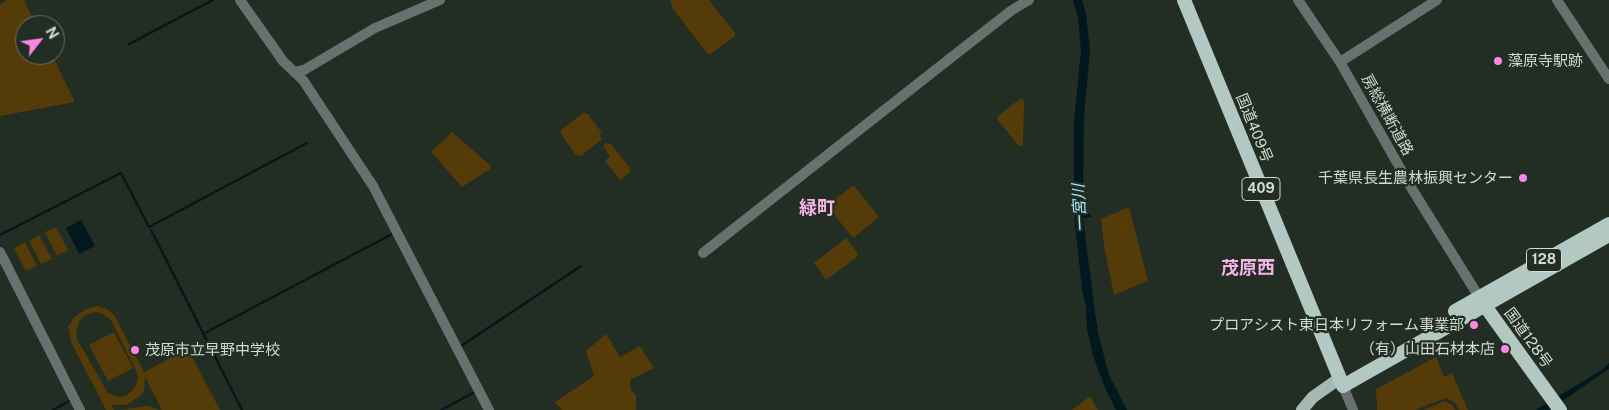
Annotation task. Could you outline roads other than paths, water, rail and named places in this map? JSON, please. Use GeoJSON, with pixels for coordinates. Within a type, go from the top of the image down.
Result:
{"type":"FeatureCollection","features":[{"type":"Feature","properties":{"kind":"highway","name":"国道409号"},"geometry":{"type":"LineString","coordinates":[[1184,0],[1341,382]]}},
{"type":"Feature","properties":{"kind":"highway","name":"128"},"geometry":{"type":"LineString","coordinates":[[1482,301],[1609,224]]}},
{"type":"Feature","properties":{"kind":"highway","name":"国道128号"},"geometry":{"type":"LineString","coordinates":[[1560,410],[1482,301],[1609,235]]}},
{"type":"Feature","properties":{"kind":"highway"},"geometry":{"type":"LineString","coordinates":[[1341,382],[1482,301]]}},
{"type":"Feature","properties":{"kind":"main road"},"geometry":{"type":"LineString","coordinates":[[1302,410],[1313,397],[1341,382]]}},
{"type":"Feature","properties":{"kind":"main road"},"geometry":{"type":"LineString","coordinates":[[1311,410],[1341,382]]}},
{"type":"Feature","properties":{"kind":"street"},"geometry":{"type":"LineString","coordinates":[[240,0],[268,41],[303,80],[373,186],[489,410]]}},
{"type":"Feature","properties":{"kind":"street"},"geometry":{"type":"LineString","coordinates":[[294,72],[304,70],[376,28],[440,0]]}},
{"type":"Feature","properties":{"kind":"street"},"geometry":{"type":"LineString","coordinates":[[703,253],[940,66],[1012,10],[1028,0]]}},
{"type":"Feature","properties":{"kind":"street","name":"房総横断道路"},"geometry":{"type":"LineString","coordinates":[[1298,0],[1340,62],[1412,189],[1482,301]]}},
{"type":"Feature","properties":{"kind":"street"},"geometry":{"type":"LineString","coordinates":[[1340,62],[1437,0]]}},
{"type":"Feature","properties":{"kind":"street"},"geometry":{"type":"LineString","coordinates":[[1557,0],[1609,80]]}},
{"type":"Feature","properties":{"kind":"street"},"geometry":{"type":"LineString","coordinates":[[0,252],[80,410]]}},
{"type":"Feature","properties":{"kind":"street"},"geometry":{"type":"LineString","coordinates":[[1341,382],[1353,410]]}},
{"type":"Feature","properties":{"kind":"water","name":"一宮川"},"geometry":{"type":"Polygon","coordinates":[[[1073,0],[1082,0],[1086,14],[1090,50],[1084,117],[1083,214],[1091,214],[1091,217],[1083,218],[1095,313],[1109,375],[1127,410],[1116,410],[1106,390],[1093,356],[1087,329],[1075,225],[1074,122],[1081,51],[1078,17],[1073,0]]]}},
{"type":"Feature","properties":{"kind":"water"},"geometry":{"type":"Polygon","coordinates":[[[81,220],[95,246],[79,254],[66,228],[81,220]]]}},
{"type":"Feature","properties":{"kind":"water"},"geometry":{"type":"Polygon","coordinates":[[[1609,363],[1609,369],[1552,408],[1536,410],[1603,369],[1609,363]]]}},
{"type":"Feature","properties":{"kind":"waterway"},"geometry":{"type":"LineString","coordinates":[[129,44],[213,0]]}},
{"type":"Feature","properties":{"kind":"waterway"},"geometry":{"type":"LineString","coordinates":[[0,235],[121,173],[149,227],[307,143]]}},
{"type":"Feature","properties":{"kind":"waterway"},"geometry":{"type":"LineString","coordinates":[[151,230],[242,410]]}},
{"type":"Feature","properties":{"kind":"waterway"},"geometry":{"type":"LineString","coordinates":[[203,334],[394,233]]}},
{"type":"Feature","properties":{"kind":"waterway"},"geometry":{"type":"LineString","coordinates":[[461,346],[581,266]]}},
{"type":"Feature","properties":{"kind":"waterway"},"geometry":{"type":"LineString","coordinates":[[441,410],[475,392]]}},
{"type":"Feature","properties":{"kind":"waterway"},"geometry":{"type":"LineString","coordinates":[[53,410],[71,400]]}},
{"type":"Feature","properties":{"kind":"place","name":"藻原寺駅跡"},"geometry":{"type":"Point","coordinates":[1498,61]}},
{"type":"Feature","properties":{"kind":"place","name":"千葉県長生農林振興センター"},"geometry":{"type":"Point","coordinates":[1523,178]}},
{"type":"Feature","properties":{"kind":"place","name":"プロアシスト東日本リフォーム事業部"},"geometry":{"type":"Point","coordinates":[1474,325]}},
{"type":"Feature","properties":{"kind":"place","name":"（有）山田石材本店"},"geometry":{"type":"Point","coordinates":[1505,349]}},
{"type":"Feature","properties":{"kind":"place","name":"茂原市立早野中学校"},"geometry":{"type":"Point","coordinates":[135,350]}},
{"type":"Feature","properties":{"kind":"district","name":"緑町"},"geometry":{"type":"Point","coordinates":[817,208]}},
{"type":"Feature","properties":{"kind":"district","name":"茂原西"},"geometry":{"type":"Point","coordinates":[1248,268]}}]}
